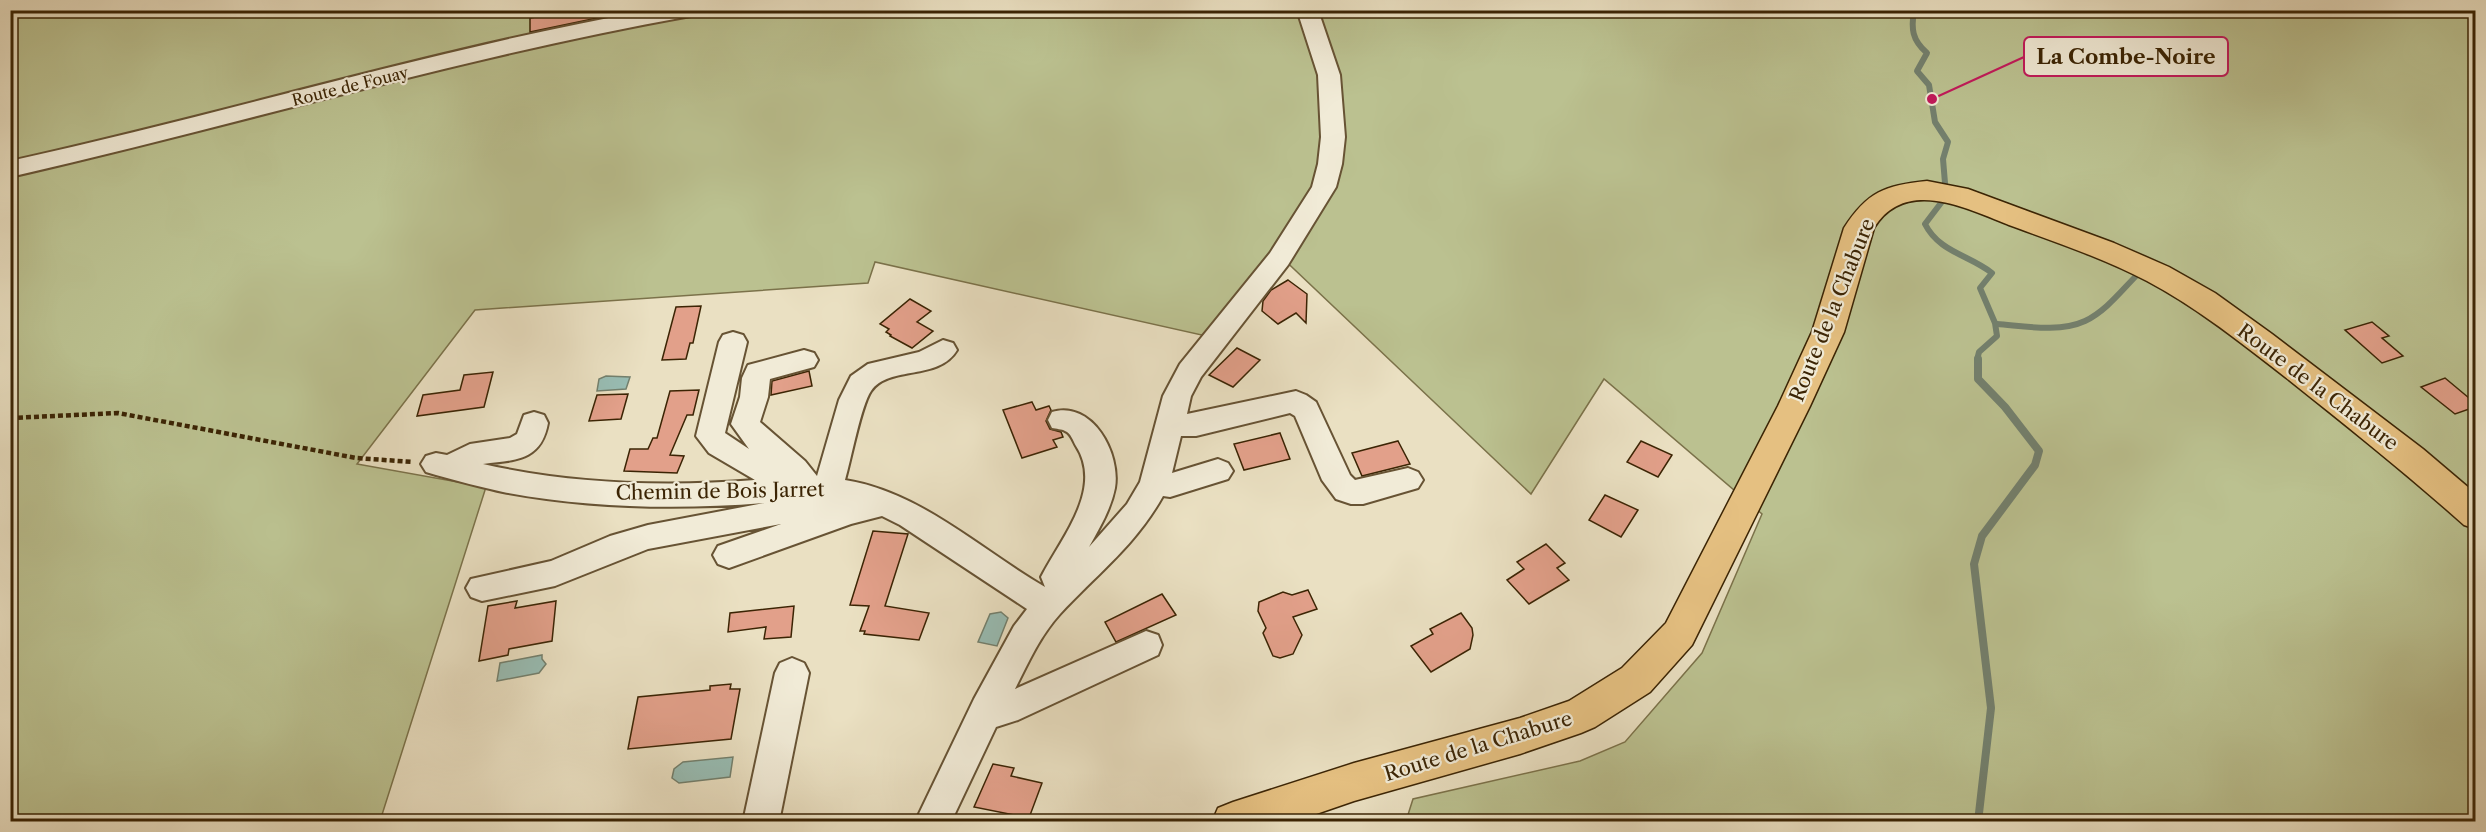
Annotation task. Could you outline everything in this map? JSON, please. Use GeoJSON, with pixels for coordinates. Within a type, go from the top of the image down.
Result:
{"type":"FeatureCollection","features":[{"type":"Feature","properties":{"kind":"main road","name":"Route de la Chabure"},"geometry":{"type":"LineString","coordinates":[[1233,822],[1301,798],[1520,736],[1581,715],[1635,680],[1679,634],[1794,406],[1828,332],[1859,228],[1869,212],[1885,200],[1905,192],[1928,190],[1958,195],[2104,250],[2158,274],[2204,301],[2261,342],[2411,458],[2475,514]]}},
{"type":"Feature","properties":{"kind":"street","name":"Route de Fouay"},"geometry":{"type":"LineString","coordinates":[[10,169],[488,51],[605,25],[691,10]]}},
{"type":"Feature","properties":{"kind":"street"},"geometry":{"type":"LineString","coordinates":[[933,822],[986,710],[1025,636],[1057,596],[1101,555],[1138,513],[1155,483],[1177,396],[1190,371],[1279,260],[1324,187],[1330,164],[1333,137],[1330,84],[1307,10]]}},
{"type":"Feature","properties":{"kind":"street"},"geometry":{"type":"LineString","coordinates":[[482,588],[555,573],[621,545],[648,537],[811,506],[834,497],[811,489],[778,483],[774,477],[719,445],[710,436],[733,342]]}},
{"type":"Feature","properties":{"kind":"street"},"geometry":{"type":"LineString","coordinates":[[811,489],[861,383],[878,371],[927,360],[943,350]]}},
{"type":"Feature","properties":{"kind":"street"},"geometry":{"type":"LineString","coordinates":[[804,360],[758,372],[755,378],[756,393],[745,424],[752,434],[801,476],[811,489]]}},
{"type":"Feature","properties":{"kind":"street"},"geometry":{"type":"LineString","coordinates":[[1169,426],[1188,427],[1288,402],[1296,402],[1306,410],[1336,480],[1342,488],[1351,493],[1361,492],[1408,480]]}},
{"type":"Feature","properties":{"kind":"street"},"geometry":{"type":"LineString","coordinates":[[1057,596],[1057,577],[1089,516],[1100,486],[1101,471],[1098,456],[1083,432],[1075,422],[1068,419],[1062,420]]}},
{"type":"Feature","properties":{"kind":"street"},"geometry":{"type":"LineString","coordinates":[[444,465],[467,455],[523,444],[531,436],[534,423]]}},
{"type":"Feature","properties":{"kind":"street","name":"Chemin de Bois Jarret"},"geometry":{"type":"LineString","coordinates":[[444,465],[503,480],[572,490],[652,495],[714,495],[811,489],[884,503],[911,516],[1019,588],[1057,596]]}},
{"type":"Feature","properties":{"kind":"street"},"geometry":{"type":"LineString","coordinates":[[1155,483],[1170,485],[1218,471]]}},
{"type":"Feature","properties":{"kind":"street"},"geometry":{"type":"LineString","coordinates":[[729,555],[847,513],[884,503]]}},
{"type":"Feature","properties":{"kind":"street"},"geometry":{"type":"LineString","coordinates":[[986,710],[997,712],[1006,709],[1146,645]]}},
{"type":"Feature","properties":{"kind":"street"},"geometry":{"type":"LineString","coordinates":[[761,822],[792,674]]}},
{"type":"Feature","properties":{"kind":"path"},"geometry":{"type":"LineString","coordinates":[[10,418],[117,413],[356,458],[444,465]]}},
{"type":"Feature","properties":{"kind":"green space"},"geometry":{"type":"Polygon","coordinates":[[[10,11],[2475,11],[2475,821],[1406,821],[1413,799],[1580,761],[1625,742],[1702,653],[1762,514],[1604,379],[1531,494],[1275,251],[1206,336],[875,262],[868,283],[475,310],[357,464],[486,487],[380,821],[11,821],[10,11]]]}},
{"type":"Feature","properties":{"kind":"water"},"geometry":{"type":"Polygon","coordinates":[[[606,376],[630,377],[626,389],[597,391],[599,379],[606,376]]]}},
{"type":"Feature","properties":{"kind":"water"},"geometry":{"type":"Polygon","coordinates":[[[1001,612],[1008,618],[997,646],[978,642],[990,614],[1001,612]]]}},
{"type":"Feature","properties":{"kind":"water"},"geometry":{"type":"Polygon","coordinates":[[[542,655],[546,664],[539,673],[497,681],[500,663],[542,655]]]}},
{"type":"Feature","properties":{"kind":"water"},"geometry":{"type":"Polygon","coordinates":[[[733,757],[730,777],[679,783],[672,778],[674,769],[683,762],[733,757]]]}},
{"type":"Feature","properties":{"kind":"building"},"geometry":{"type":"Polygon","coordinates":[[[577,10],[601,10],[602,17],[530,32],[530,18],[577,10]]]}},
{"type":"Feature","properties":{"kind":"building"},"geometry":{"type":"Polygon","coordinates":[[[1288,280],[1307,294],[1306,323],[1296,313],[1278,324],[1262,311],[1263,301],[1271,290],[1288,280]]]}},
{"type":"Feature","properties":{"kind":"building"},"geometry":{"type":"Polygon","coordinates":[[[910,299],[931,311],[917,322],[933,331],[912,348],[890,336],[886,332],[889,329],[880,324],[910,299]]]}},
{"type":"Feature","properties":{"kind":"building"},"geometry":{"type":"Polygon","coordinates":[[[701,306],[693,343],[690,343],[686,359],[662,360],[676,307],[701,306]]]}},
{"type":"Feature","properties":{"kind":"building"},"geometry":{"type":"Polygon","coordinates":[[[2372,322],[2389,336],[2382,338],[2403,356],[2382,363],[2345,330],[2372,322]]]}},
{"type":"Feature","properties":{"kind":"building"},"geometry":{"type":"Polygon","coordinates":[[[1237,348],[1260,360],[1233,387],[1209,375],[1237,348]]]}},
{"type":"Feature","properties":{"kind":"building"},"geometry":{"type":"Polygon","coordinates":[[[809,371],[812,386],[771,395],[772,381],[809,371]]]}},
{"type":"Feature","properties":{"kind":"building"},"geometry":{"type":"Polygon","coordinates":[[[493,372],[484,407],[417,416],[423,395],[460,390],[464,375],[493,372]]]}},
{"type":"Feature","properties":{"kind":"building"},"geometry":{"type":"Polygon","coordinates":[[[2445,378],[2475,403],[2475,407],[2455,414],[2421,387],[2445,378]]]}},
{"type":"Feature","properties":{"kind":"building"},"geometry":{"type":"Polygon","coordinates":[[[699,390],[693,415],[687,415],[670,455],[684,456],[677,473],[624,471],[630,449],[648,449],[653,438],[657,438],[670,391],[699,390]]]}},
{"type":"Feature","properties":{"kind":"building"},"geometry":{"type":"Polygon","coordinates":[[[628,394],[621,419],[589,421],[597,395],[628,394]]]}},
{"type":"Feature","properties":{"kind":"building"},"geometry":{"type":"Polygon","coordinates":[[[1032,402],[1036,410],[1049,406],[1051,410],[1046,421],[1050,429],[1061,432],[1063,437],[1053,440],[1057,447],[1022,458],[1003,410],[1032,402]]]}},
{"type":"Feature","properties":{"kind":"building"},"geometry":{"type":"Polygon","coordinates":[[[1280,433],[1290,459],[1244,470],[1234,444],[1280,433]]]}},
{"type":"Feature","properties":{"kind":"building"},"geometry":{"type":"Polygon","coordinates":[[[1398,441],[1410,464],[1362,476],[1352,453],[1398,441]]]}},
{"type":"Feature","properties":{"kind":"building"},"geometry":{"type":"Polygon","coordinates":[[[1641,441],[1672,455],[1658,477],[1627,462],[1641,441]]]}},
{"type":"Feature","properties":{"kind":"building"},"geometry":{"type":"Polygon","coordinates":[[[1605,495],[1638,510],[1621,537],[1589,520],[1605,495]]]}},
{"type":"Feature","properties":{"kind":"building"},"geometry":{"type":"Polygon","coordinates":[[[873,531],[908,534],[885,606],[929,613],[919,640],[864,634],[865,631],[860,631],[869,606],[850,605],[873,531]]]}},
{"type":"Feature","properties":{"kind":"building"},"geometry":{"type":"Polygon","coordinates":[[[1546,544],[1565,563],[1557,568],[1569,580],[1529,604],[1507,580],[1524,569],[1517,562],[1546,544]]]}},
{"type":"Feature","properties":{"kind":"building"},"geometry":{"type":"Polygon","coordinates":[[[1308,590],[1317,609],[1293,617],[1302,635],[1293,654],[1280,658],[1273,656],[1263,633],[1266,628],[1258,611],[1259,602],[1283,592],[1292,595],[1308,590]]]}},
{"type":"Feature","properties":{"kind":"building"},"geometry":{"type":"Polygon","coordinates":[[[1162,594],[1176,615],[1116,642],[1105,622],[1162,594]]]}},
{"type":"Feature","properties":{"kind":"building"},"geometry":{"type":"Polygon","coordinates":[[[517,601],[515,608],[556,601],[552,641],[509,649],[508,655],[479,661],[488,606],[517,601]]]}},
{"type":"Feature","properties":{"kind":"building"},"geometry":{"type":"Polygon","coordinates":[[[794,606],[791,637],[764,639],[766,627],[728,632],[730,613],[794,606]]]}},
{"type":"Feature","properties":{"kind":"building"},"geometry":{"type":"Polygon","coordinates":[[[1461,613],[1472,628],[1470,649],[1431,672],[1411,646],[1433,634],[1430,629],[1461,613]]]}},
{"type":"Feature","properties":{"kind":"building"},"geometry":{"type":"Polygon","coordinates":[[[731,684],[730,689],[740,689],[731,739],[628,749],[638,697],[710,690],[710,686],[731,684]]]}},
{"type":"Feature","properties":{"kind":"building"},"geometry":{"type":"Polygon","coordinates":[[[993,764],[1014,768],[1011,776],[1042,783],[1029,818],[974,807],[993,764]]]}},
{"type":"Feature","properties":{"kind":"waterway"},"geometry":{"type":"LineString","coordinates":[[1914,10],[1914,34],[1927,53],[1917,71],[1929,85],[1935,122],[1948,142],[1943,159],[1945,183]]}},
{"type":"Feature","properties":{"kind":"waterway"},"geometry":{"type":"LineString","coordinates":[[1944,199],[1925,224],[1938,241],[1946,247],[1992,273],[1980,288],[1995,323],[1997,336],[1979,352],[1977,360]]}},
{"type":"Feature","properties":{"kind":"waterway"},"geometry":{"type":"LineString","coordinates":[[1997,324],[2041,328],[2075,325],[2100,312],[2137,275]]}},
{"type":"Feature","properties":{"kind":"waterway"},"geometry":{"type":"LineString","coordinates":[[1978,359],[1978,379],[2005,407],[2039,451],[2035,465],[1982,536],[1974,564],[1991,708],[1978,822]]}},
{"type":"Feature","properties":{"kind":"place","name":"La Combe-Noire"},"geometry":{"type":"Point","coordinates":[1932,99]}}]}
